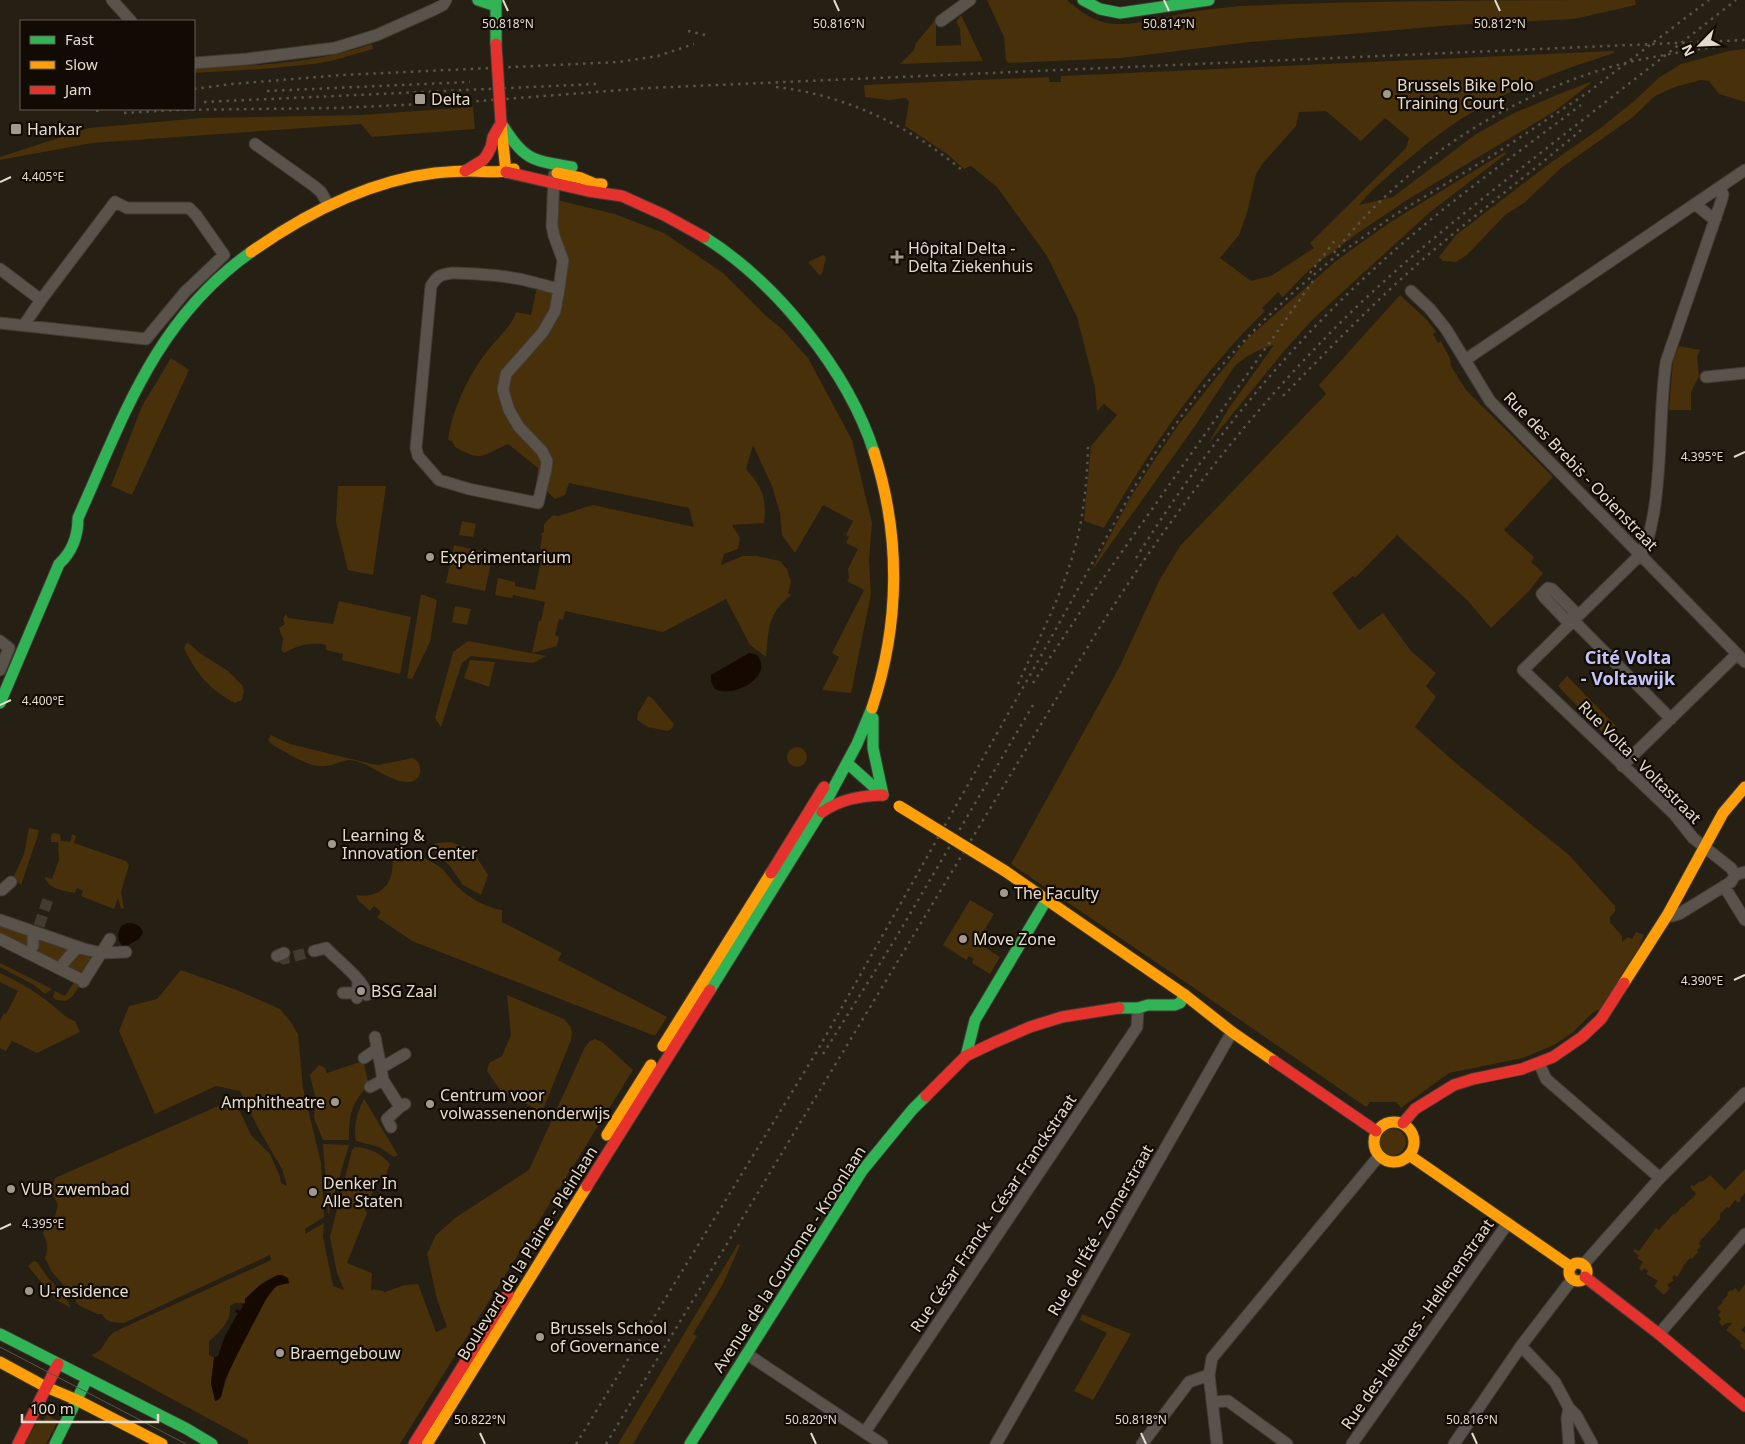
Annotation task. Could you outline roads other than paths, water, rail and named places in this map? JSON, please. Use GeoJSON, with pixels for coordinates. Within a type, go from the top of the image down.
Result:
{"type":"FeatureCollection","features":[{"type":"Feature","properties":{"kind":"main road"},"geometry":{"type":"LineString","coordinates":[[478,0],[498,2],[496,44],[500,123],[506,172]]}},
{"type":"Feature","properties":{"kind":"main road"},"geometry":{"type":"LineString","coordinates":[[1083,0],[1100,9],[1120,13],[1209,0]]}},
{"type":"Feature","properties":{"kind":"main road"},"geometry":{"type":"LineString","coordinates":[[500,123],[522,152],[535,159],[581,168],[596,177],[611,193]]}},
{"type":"Feature","properties":{"kind":"main road"},"geometry":{"type":"LineString","coordinates":[[465,171],[483,160],[487,155],[500,123]]}},
{"type":"Feature","properties":{"kind":"main road"},"geometry":{"type":"LineString","coordinates":[[0,703],[59,564],[67,557],[79,528],[78,518],[127,406],[157,350],[200,295],[251,250],[302,219],[366,190],[404,179],[435,173],[465,171],[506,172],[518,167],[599,193],[611,193],[674,220],[694,231],[730,255],[757,278],[800,324],[852,397],[868,432],[882,474],[891,514],[894,545],[893,601],[890,633],[875,698],[868,719],[847,763],[898,806],[1047,898],[1185,995],[1232,1032],[1376,1131]]}},
{"type":"Feature","properties":{"kind":"main road"},"geometry":{"type":"LineString","coordinates":[[554,178],[581,178],[595,184],[603,184]]}},
{"type":"Feature","properties":{"kind":"main road"},"geometry":{"type":"LineString","coordinates":[[875,698],[872,741],[875,765],[884,796]]}},
{"type":"Feature","properties":{"kind":"main road","name":"Boulevard de la Plaine - Pleinlaan"},"geometry":{"type":"LineString","coordinates":[[709,981],[820,813],[847,763]]}},
{"type":"Feature","properties":{"kind":"main road","name":"Boulevard de la Plaine - Pleinlaan"},"geometry":{"type":"LineString","coordinates":[[414,1444],[427,1437],[709,981],[826,784],[836,770],[847,763]]}},
{"type":"Feature","properties":{"kind":"main road"},"geometry":{"type":"LineString","coordinates":[[1403,1123],[1415,1108],[1454,1085],[1522,1069],[1539,1063],[1568,1048],[1601,1019],[1668,914],[1723,812],[1745,787]]}},
{"type":"Feature","properties":{"kind":"main road"},"geometry":{"type":"LineString","coordinates":[[820,813],[838,801],[854,796],[884,796]]}},
{"type":"Feature","properties":{"kind":"main road"},"geometry":{"type":"LineString","coordinates":[[966,1056],[975,1020],[1047,898]]}},
{"type":"Feature","properties":{"kind":"main road","name":"Avenue de la Couronne - Kroonlaan"},"geometry":{"type":"LineString","coordinates":[[690,1444],[862,1171],[912,1110],[966,1056],[993,1043],[1062,1017],[1101,1010],[1138,1008],[1148,1005],[1175,1006],[1180,1003],[1185,995]]}},
{"type":"Feature","properties":{"kind":"main road","name":"Avenue de la Couronne - Kroonlaan"},"geometry":{"type":"LineString","coordinates":[[1138,1008],[1150,1012],[1181,1013],[1199,1006]]}},
{"type":"Feature","properties":{"kind":"main road"},"geometry":{"type":"LineString","coordinates":[[1388,1122],[1403,1123],[1410,1130],[1414,1140],[1410,1155],[1402,1161],[1392,1162],[1379,1156],[1373,1141],[1376,1131],[1381,1125],[1388,1122]]}},
{"type":"Feature","properties":{"kind":"main road"},"geometry":{"type":"LineString","coordinates":[[1410,1155],[1508,1223],[1572,1273],[1578,1280],[1585,1277]]}},
{"type":"Feature","properties":{"kind":"main road"},"geometry":{"type":"LineString","coordinates":[[1572,1273],[1577,1263],[1584,1265],[1587,1270],[1585,1277]]}},
{"type":"Feature","properties":{"kind":"main road"},"geometry":{"type":"LineString","coordinates":[[1585,1277],[1659,1334],[1745,1406]]}},
{"type":"Feature","properties":{"kind":"main road"},"geometry":{"type":"LineString","coordinates":[[0,1334],[187,1429],[212,1444]]}},
{"type":"Feature","properties":{"kind":"main road"},"geometry":{"type":"LineString","coordinates":[[0,1362],[46,1387],[77,1400],[162,1444]]}},
{"type":"Feature","properties":{"kind":"main road"},"geometry":{"type":"LineString","coordinates":[[18,1444],[58,1364]]}},
{"type":"Feature","properties":{"kind":"main road"},"geometry":{"type":"LineString","coordinates":[[55,1444],[87,1379]]}},
{"type":"Feature","properties":{"kind":"street"},"geometry":{"type":"LineString","coordinates":[[112,0],[130,20]]}},
{"type":"Feature","properties":{"kind":"street"},"geometry":{"type":"LineString","coordinates":[[195,62],[247,59],[335,48],[377,35],[433,10],[442,5],[446,0]]}},
{"type":"Feature","properties":{"kind":"street"},"geometry":{"type":"LineString","coordinates":[[941,21],[970,0]]}},
{"type":"Feature","properties":{"kind":"street"},"geometry":{"type":"LineString","coordinates":[[255,144],[314,186],[321,192],[329,206]]}},
{"type":"Feature","properties":{"kind":"street"},"geometry":{"type":"LineString","coordinates":[[1466,360],[1745,170]]}},
{"type":"Feature","properties":{"kind":"street"},"geometry":{"type":"LineString","coordinates":[[554,178],[552,226],[563,260],[559,289],[555,311],[543,332],[506,374],[503,390],[509,410],[519,427],[542,451],[547,461],[538,503],[469,489],[439,480],[418,456],[416,448],[431,286],[435,279],[441,274],[453,273],[490,275],[534,282],[542,286],[559,289]]}},
{"type":"Feature","properties":{"kind":"street"},"geometry":{"type":"LineString","coordinates":[[1671,719],[1574,620],[1640,555],[1648,544],[1658,486],[1662,386],[1666,362],[1723,196],[1718,188]]}},
{"type":"Feature","properties":{"kind":"street"},"geometry":{"type":"LineString","coordinates":[[0,323],[146,339],[185,292],[224,255],[189,208],[128,208],[115,202],[40,300],[24,325]]}},
{"type":"Feature","properties":{"kind":"street"},"geometry":{"type":"LineString","coordinates":[[1696,204],[1711,217],[1716,218]]}},
{"type":"Feature","properties":{"kind":"street"},"geometry":{"type":"LineString","coordinates":[[0,269],[40,300]]}},
{"type":"Feature","properties":{"kind":"street","name":"Rue des Brebis - Ooienstraat"},"geometry":{"type":"LineString","coordinates":[[1411,291],[1430,308],[1446,329],[1490,401],[1741,658]]}},
{"type":"Feature","properties":{"kind":"street"},"geometry":{"type":"LineString","coordinates":[[1706,377],[1745,373]]}},
{"type":"Feature","properties":{"kind":"street","name":"Rue Volta - Voltastraat"},"geometry":{"type":"LineString","coordinates":[[1574,620],[1523,670],[1674,814],[1693,838],[1740,873]]}},
{"type":"Feature","properties":{"kind":"street"},"geometry":{"type":"LineString","coordinates":[[0,670],[5,645]]}},
{"type":"Feature","properties":{"kind":"street"},"geometry":{"type":"LineString","coordinates":[[1622,766],[1671,719],[1741,658]]}},
{"type":"Feature","properties":{"kind":"street"},"geometry":{"type":"LineString","coordinates":[[1668,914],[1672,916],[1679,914],[1730,882],[1740,873]]}},
{"type":"Feature","properties":{"kind":"street"},"geometry":{"type":"LineString","coordinates":[[1724,886],[1745,920]]}},
{"type":"Feature","properties":{"kind":"street"},"geometry":{"type":"LineString","coordinates":[[0,920],[77,947],[102,953],[126,952]]}},
{"type":"Feature","properties":{"kind":"street"},"geometry":{"type":"LineString","coordinates":[[31,950],[37,932]]}},
{"type":"Feature","properties":{"kind":"street"},"geometry":{"type":"LineString","coordinates":[[0,939],[31,950],[61,972],[83,982],[110,939]]}},
{"type":"Feature","properties":{"kind":"street"},"geometry":{"type":"LineString","coordinates":[[61,972],[62,963],[72,956],[77,947]]}},
{"type":"Feature","properties":{"kind":"street"},"geometry":{"type":"LineString","coordinates":[[314,951],[326,948],[358,980],[367,992],[360,995],[343,993]]}},
{"type":"Feature","properties":{"kind":"street","name":"Rue César Franck - César Franckstraat"},"geometry":{"type":"LineString","coordinates":[[865,1432],[1137,1026],[1138,1008]]}},
{"type":"Feature","properties":{"kind":"street","name":"Rue de l'Été - Zomerstraat"},"geometry":{"type":"LineString","coordinates":[[996,1444],[1232,1032]]}},
{"type":"Feature","properties":{"kind":"street"},"geometry":{"type":"LineString","coordinates":[[364,1058],[376,1043],[382,1074],[402,1106],[386,1119],[391,1127]]}},
{"type":"Feature","properties":{"kind":"street"},"geometry":{"type":"LineString","coordinates":[[370,1087],[405,1054]]}},
{"type":"Feature","properties":{"kind":"street"},"geometry":{"type":"LineString","coordinates":[[1539,1063],[1546,1079],[1660,1178]]}},
{"type":"Feature","properties":{"kind":"street"},"geometry":{"type":"LineString","coordinates":[[1584,1265],[1660,1178],[1745,1093]]}},
{"type":"Feature","properties":{"kind":"street"},"geometry":{"type":"LineString","coordinates":[[1217,1444],[1209,1375],[1212,1358],[1379,1156]]}},
{"type":"Feature","properties":{"kind":"street","name":"Rue des Hellènes - Hellenenstraat"},"geometry":{"type":"LineString","coordinates":[[1352,1444],[1508,1223]]}},
{"type":"Feature","properties":{"kind":"street"},"geometry":{"type":"LineString","coordinates":[[1659,1334],[1744,1237]]}},
{"type":"Feature","properties":{"kind":"street"},"geometry":{"type":"LineString","coordinates":[[1454,1444],[1572,1273]]}},
{"type":"Feature","properties":{"kind":"street"},"geometry":{"type":"LineString","coordinates":[[1521,1346],[1555,1382],[1592,1444]]}},
{"type":"Feature","properties":{"kind":"street"},"geometry":{"type":"LineString","coordinates":[[747,1354],[882,1444]]}},
{"type":"Feature","properties":{"kind":"street"},"geometry":{"type":"LineString","coordinates":[[1142,1444],[1189,1382],[1209,1375]]}},
{"type":"Feature","properties":{"kind":"street"},"geometry":{"type":"LineString","coordinates":[[1213,1402],[1228,1401],[1287,1444]]}},
{"type":"Feature","properties":{"kind":"street"},"geometry":{"type":"LineString","coordinates":[[1569,1408],[1566,1418],[1569,1444]]}},
{"type":"Feature","properties":{"kind":"street"},"geometry":{"type":"LineString","coordinates":[[1568,1432],[1583,1428]]}},
{"type":"Feature","properties":{"kind":"tunnel"},"geometry":{"type":"LineString","coordinates":[[39,926],[49,896]]}},
{"type":"Feature","properties":{"kind":"tunnel"},"geometry":{"type":"LineString","coordinates":[[284,953],[284,959],[314,951]]}},
{"type":"Feature","properties":{"kind":"tram line"},"geometry":{"type":"LineString","coordinates":[[0,1347],[186,1444]]}},
{"type":"Feature","properties":{"kind":"railway"},"geometry":{"type":"LineString","coordinates":[[576,1444],[816,1053],[1132,491],[1157,450],[1199,392],[1263,321],[1335,257],[1396,214],[1498,152],[1587,93],[1709,0]]}},
{"type":"Feature","properties":{"kind":"railway"},"geometry":{"type":"LineString","coordinates":[[606,1444],[1098,630],[1152,548],[1210,470],[1305,360],[1339,324],[1391,275],[1473,206],[1736,0]]}},
{"type":"Feature","properties":{"kind":"railway"},"geometry":{"type":"LineString","coordinates":[[688,31],[705,35]]}},
{"type":"Feature","properties":{"kind":"railway"},"geometry":{"type":"LineString","coordinates":[[195,110],[337,108],[466,102],[648,88],[1745,40]]}},
{"type":"Feature","properties":{"kind":"railway"},"geometry":{"type":"LineString","coordinates":[[195,89],[342,75],[619,62],[658,56],[694,44]]}},
{"type":"Feature","properties":{"kind":"railway"},"geometry":{"type":"LineString","coordinates":[[1334,253],[1362,220],[1392,190],[1459,137],[1496,115],[1574,79],[1614,66],[1651,57],[1715,47]]}},
{"type":"Feature","properties":{"kind":"railway"},"geometry":{"type":"LineString","coordinates":[[267,91],[470,82]]}},
{"type":"Feature","properties":{"kind":"railway"},"geometry":{"type":"LineString","coordinates":[[204,102],[596,84]]}},
{"type":"Feature","properties":{"kind":"railway"},"geometry":{"type":"LineString","coordinates":[[776,87],[827,97],[875,115],[920,140],[962,170]]}},
{"type":"Feature","properties":{"kind":"railway"},"geometry":{"type":"LineString","coordinates":[[1136,558],[1195,470],[1227,428],[1296,347],[1332,309],[1410,237],[1581,105]]}},
{"type":"Feature","properties":{"kind":"railway"},"geometry":{"type":"LineString","coordinates":[[124,113],[174,110]]}},
{"type":"Feature","properties":{"kind":"railway"},"geometry":{"type":"LineString","coordinates":[[1283,396],[1354,324],[1409,272],[1581,130]]}},
{"type":"Feature","properties":{"kind":"railway"},"geometry":{"type":"LineString","coordinates":[[1310,273],[1336,239]]}},
{"type":"Feature","properties":{"kind":"railway"},"geometry":{"type":"LineString","coordinates":[[1033,683],[1095,590],[1313,281]]}},
{"type":"Feature","properties":{"kind":"railway"},"geometry":{"type":"LineString","coordinates":[[1018,684],[1059,594],[1074,549],[1084,505],[1088,446]]}},
{"type":"Feature","properties":{"kind":"railway"},"geometry":{"type":"LineString","coordinates":[[823,1054],[894,941],[1033,705]]}},
{"type":"Feature","properties":{"kind":"place","name":"Brussels Bike Polo Training Court"},"geometry":{"type":"Point","coordinates":[1387,94]}},
{"type":"Feature","properties":{"kind":"place","name":"Delta"},"geometry":{"type":"Point","coordinates":[420,99]}},
{"type":"Feature","properties":{"kind":"place","name":"Hankar"},"geometry":{"type":"Point","coordinates":[16,129]}},
{"type":"Feature","properties":{"kind":"place","name":"Hôpital Delta - Delta Ziekenhuis"},"geometry":{"type":"Point","coordinates":[897,257]}},
{"type":"Feature","properties":{"kind":"place","name":"Expérimentarium"},"geometry":{"type":"Point","coordinates":[430,557]}},
{"type":"Feature","properties":{"kind":"place","name":"Learning & Innovation Center"},"geometry":{"type":"Point","coordinates":[332,844]}},
{"type":"Feature","properties":{"kind":"place","name":"The Faculty"},"geometry":{"type":"Point","coordinates":[1004,893]}},
{"type":"Feature","properties":{"kind":"place","name":"Move Zone"},"geometry":{"type":"Point","coordinates":[963,939]}},
{"type":"Feature","properties":{"kind":"place","name":"BSG Zaal"},"geometry":{"type":"Point","coordinates":[361,991]}},
{"type":"Feature","properties":{"kind":"place","name":"Amphitheatre"},"geometry":{"type":"Point","coordinates":[335,1102]}},
{"type":"Feature","properties":{"kind":"place","name":"Centrum voor volwassenenonderwijs"},"geometry":{"type":"Point","coordinates":[430,1104]}},
{"type":"Feature","properties":{"kind":"place","name":"VUB zwembad"},"geometry":{"type":"Point","coordinates":[11,1189]}},
{"type":"Feature","properties":{"kind":"place","name":"Denker In Alle Staten"},"geometry":{"type":"Point","coordinates":[313,1192]}},
{"type":"Feature","properties":{"kind":"place","name":"U-residence"},"geometry":{"type":"Point","coordinates":[29,1291]}},
{"type":"Feature","properties":{"kind":"place","name":"Brussels School of Governance"},"geometry":{"type":"Point","coordinates":[540,1337]}},
{"type":"Feature","properties":{"kind":"place","name":"Braemgebouw"},"geometry":{"type":"Point","coordinates":[280,1353]}},
{"type":"Feature","properties":{"kind":"district","name":"Cité Volta - Voltawijk"},"geometry":{"type":"Point","coordinates":[1628,668]}}]}
